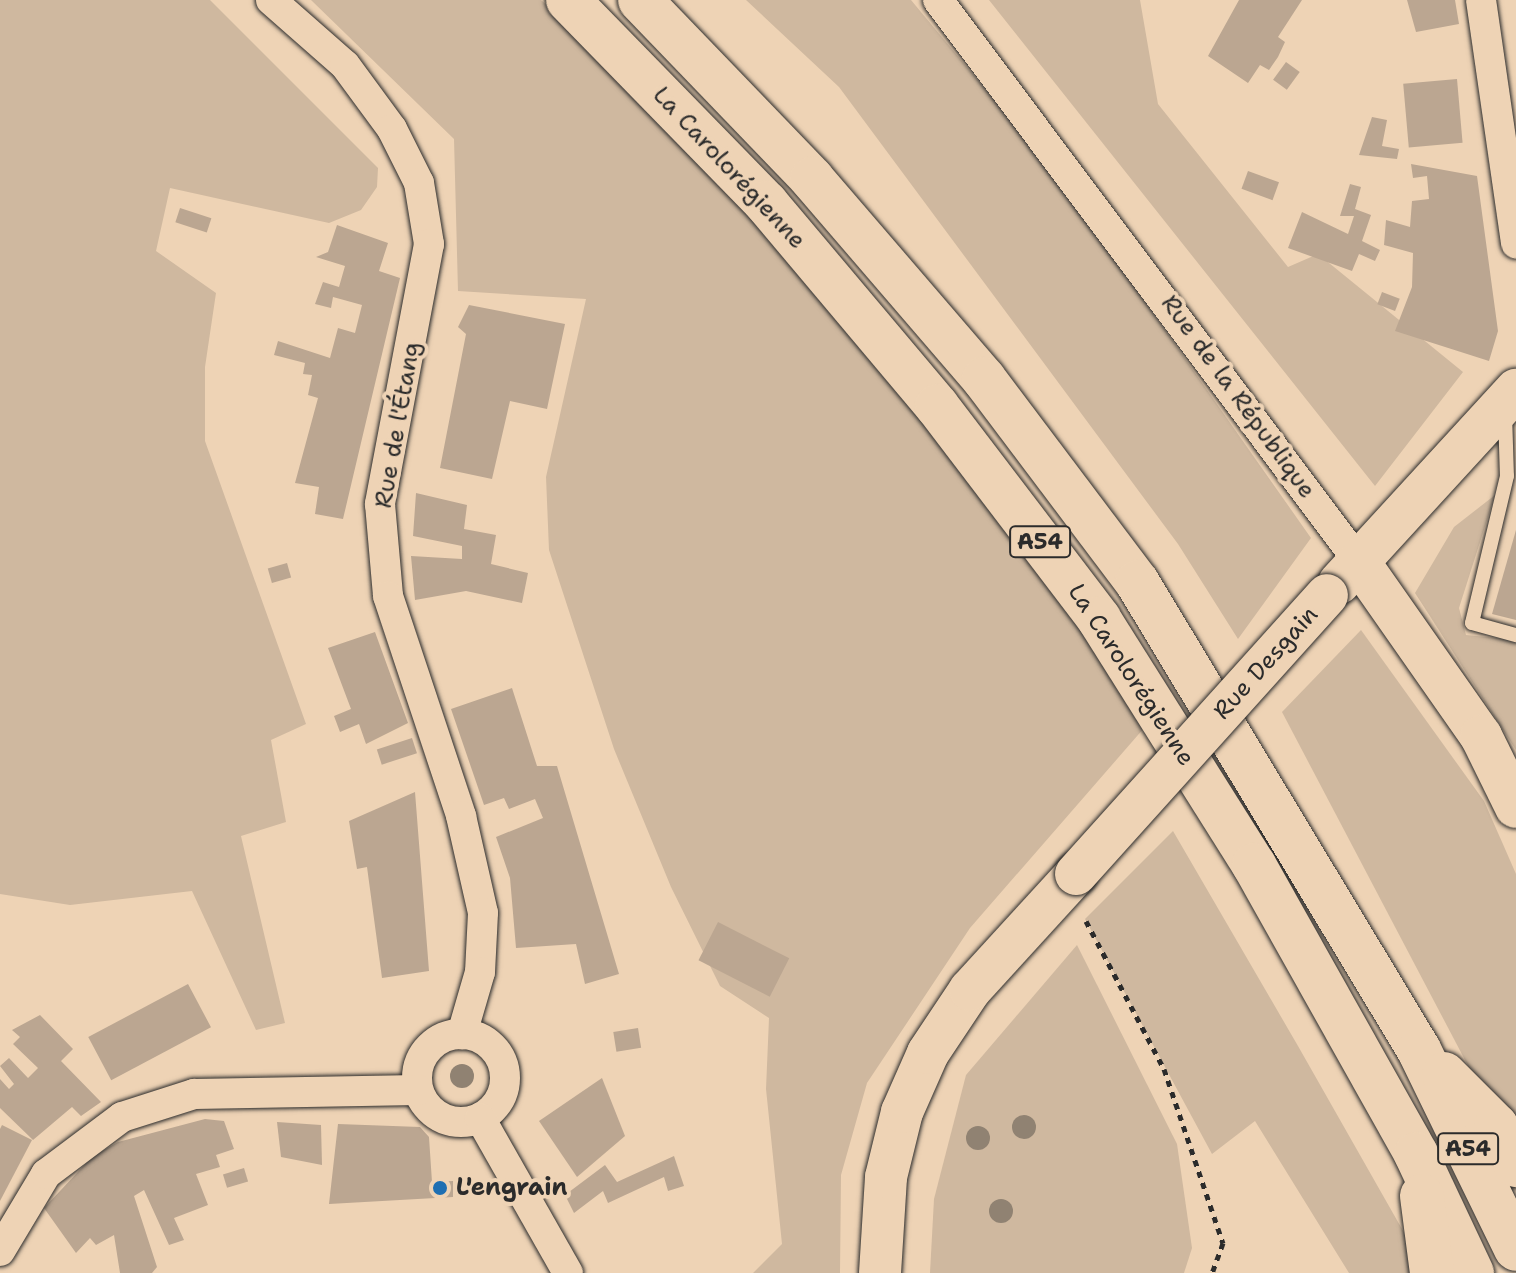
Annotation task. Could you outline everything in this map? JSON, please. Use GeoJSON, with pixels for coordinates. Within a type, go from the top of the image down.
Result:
{"type":"FeatureCollection","features":[{"type":"Feature","properties":{"kind":"highway","name":"La Carolorégienne"},"geometry":{"type":"LineString","coordinates":[[568,0],[766,203],[937,406],[1099,619],[1254,865],[1416,1154],[1472,1273]]}},
{"type":"Feature","properties":{"kind":"highway","name":"A54"},"geometry":{"type":"LineString","coordinates":[[640,0],[812,179],[984,379],[1129,570],[1419,1050],[1516,1249]]}},
{"type":"Feature","properties":{"kind":"highway"},"geometry":{"type":"LineString","coordinates":[[1419,1050],[1496,1126],[1516,1165]]}},
{"type":"Feature","properties":{"kind":"highway"},"geometry":{"type":"LineString","coordinates":[[1416,1154],[1432,1273]]}},
{"type":"Feature","properties":{"kind":"street","name":"Rue de l'Étang"},"geometry":{"type":"LineString","coordinates":[[271,0],[345,65],[392,129],[419,183],[429,244],[380,504],[388,596],[461,816],[483,913],[480,972],[462,1034]]}},
{"type":"Feature","properties":{"kind":"street","name":"Rue de la République"},"geometry":{"type":"LineString","coordinates":[[938,0],[1359,562],[1474,724],[1516,807]]}},
{"type":"Feature","properties":{"kind":"street"},"geometry":{"type":"LineString","coordinates":[[1481,0],[1516,243]]}},
{"type":"Feature","properties":{"kind":"street"},"geometry":{"type":"LineString","coordinates":[[1359,562],[1511,396]]}},
{"type":"Feature","properties":{"kind":"street","name":"Rue Desgain"},"geometry":{"type":"LineString","coordinates":[[880,1273],[886,1177],[902,1112],[928,1053],[970,990],[1359,562]]}},
{"type":"Feature","properties":{"kind":"street"},"geometry":{"type":"LineString","coordinates":[[0,1251],[46,1174],[122,1117],[194,1094],[418,1090],[446,1120],[480,1118],[500,1099],[504,1069],[492,1047],[462,1034],[425,1052],[418,1090]]}},
{"type":"Feature","properties":{"kind":"street"},"geometry":{"type":"LineString","coordinates":[[480,1118],[568,1273]]}},
{"type":"Feature","properties":{"kind":"lane"},"geometry":{"type":"LineString","coordinates":[[1511,396],[1507,476],[1472,623],[1516,635]]}},
{"type":"Feature","properties":{"kind":"path"},"geometry":{"type":"LineString","coordinates":[[1076,874],[1085,919],[1164,1069],[1184,1127],[1223,1243],[1212,1273]]}},
{"type":"Feature","properties":{"kind":"shaded area"},"geometry":{"type":"Polygon","coordinates":[[[0,0],[210,0],[378,168],[377,187],[361,210],[329,223],[170,188],[156,251],[216,293],[205,367],[205,441],[306,724],[271,740],[286,822],[241,836],[285,1023],[256,1030],[192,891],[70,905],[0,894],[0,0]]]}},
{"type":"Feature","properties":{"kind":"shaded area"},"geometry":{"type":"Polygon","coordinates":[[[311,0],[541,0],[885,315],[1158,712],[970,928],[867,1083],[841,1175],[840,1273],[753,1273],[782,1244],[766,1089],[769,1018],[720,986],[671,887],[614,749],[549,550],[546,477],[586,299],[458,291],[454,139],[311,0]]]}},
{"type":"Feature","properties":{"kind":"shaded area"},"geometry":{"type":"Polygon","coordinates":[[[746,0],[911,0],[1053,171],[1311,538],[1238,639],[1178,544],[839,87],[746,0]]]}},
{"type":"Feature","properties":{"kind":"shaded area"},"geometry":{"type":"Polygon","coordinates":[[[989,0],[1140,0],[1158,104],[1288,267],[1318,254],[1463,372],[1375,486],[989,0]]]}},
{"type":"Feature","properties":{"kind":"shaded area"},"geometry":{"type":"Polygon","coordinates":[[[1495,495],[1459,608],[1466,635],[1516,640],[1516,750],[1415,593],[1454,527],[1495,495]]]}},
{"type":"Feature","properties":{"kind":"shaded area"},"geometry":{"type":"Polygon","coordinates":[[[1361,630],[1484,801],[1516,874],[1516,1157],[1282,712],[1361,630]]]}},
{"type":"Feature","properties":{"kind":"shaded area"},"geometry":{"type":"Polygon","coordinates":[[[1173,831],[1427,1273],[1349,1273],[1255,1121],[1212,1154],[1085,919],[1173,831]]]}},
{"type":"Feature","properties":{"kind":"shaded area"},"geometry":{"type":"Polygon","coordinates":[[[1077,945],[1177,1144],[1192,1248],[1184,1273],[930,1273],[934,1199],[966,1075],[1077,945]]]}},
{"type":"Feature","properties":{"kind":"building"},"geometry":{"type":"Polygon","coordinates":[[[1239,0],[1302,0],[1278,37],[1285,42],[1278,57],[1269,70],[1260,65],[1248,83],[1208,56],[1239,0]]]}},
{"type":"Feature","properties":{"kind":"building"},"geometry":{"type":"Polygon","coordinates":[[[1407,0],[1455,0],[1459,24],[1416,32],[1407,0]]]}},
{"type":"Feature","properties":{"kind":"building"},"geometry":{"type":"Polygon","coordinates":[[[1286,62],[1300,72],[1287,90],[1273,80],[1286,62]]]}},
{"type":"Feature","properties":{"kind":"building"},"geometry":{"type":"Polygon","coordinates":[[[1457,79],[1463,143],[1409,147],[1403,84],[1457,79]]]}},
{"type":"Feature","properties":{"kind":"building"},"geometry":{"type":"Polygon","coordinates":[[[1372,117],[1387,120],[1382,146],[1399,149],[1397,159],[1359,155],[1372,117]]]}},
{"type":"Feature","properties":{"kind":"building"},"geometry":{"type":"Polygon","coordinates":[[[1411,164],[1477,176],[1498,331],[1489,361],[1395,331],[1412,287],[1413,253],[1384,245],[1386,220],[1410,227],[1412,201],[1429,199],[1427,176],[1413,178],[1411,164]]]}},
{"type":"Feature","properties":{"kind":"building"},"geometry":{"type":"Polygon","coordinates":[[[1248,171],[1279,182],[1273,200],[1242,189],[1248,171]]]}},
{"type":"Feature","properties":{"kind":"building"},"geometry":{"type":"Polygon","coordinates":[[[1350,184],[1361,187],[1355,209],[1371,215],[1362,241],[1380,250],[1375,261],[1359,254],[1352,271],[1288,248],[1302,212],[1348,234],[1354,216],[1340,216],[1350,184]]]}},
{"type":"Feature","properties":{"kind":"building"},"geometry":{"type":"Polygon","coordinates":[[[180,208],[211,218],[207,232],[175,222],[180,208]]]}},
{"type":"Feature","properties":{"kind":"building"},"geometry":{"type":"Polygon","coordinates":[[[337,225],[388,243],[379,271],[400,278],[343,519],[315,514],[319,487],[295,483],[318,398],[308,395],[312,375],[303,374],[305,363],[274,355],[278,341],[330,358],[338,328],[355,333],[362,305],[333,297],[331,308],[315,304],[323,282],[339,287],[345,266],[316,257],[328,252],[337,225]]]}},
{"type":"Feature","properties":{"kind":"building"},"geometry":{"type":"Polygon","coordinates":[[[1382,292],[1400,299],[1395,311],[1377,304],[1382,292]]]}},
{"type":"Feature","properties":{"kind":"building"},"geometry":{"type":"Polygon","coordinates":[[[469,305],[565,324],[547,409],[510,401],[492,479],[440,468],[466,334],[458,327],[469,305]]]}},
{"type":"Feature","properties":{"kind":"building"},"geometry":{"type":"Polygon","coordinates":[[[416,493],[467,505],[464,529],[496,535],[491,564],[528,573],[522,603],[466,591],[415,600],[411,556],[462,559],[462,546],[413,536],[416,493]]]}},
{"type":"Feature","properties":{"kind":"building"},"geometry":{"type":"Polygon","coordinates":[[[1516,530],[1516,620],[1492,614],[1516,530]]]}},
{"type":"Feature","properties":{"kind":"building"},"geometry":{"type":"Polygon","coordinates":[[[287,563],[291,577],[272,583],[268,569],[287,563]]]}},
{"type":"Feature","properties":{"kind":"building"},"geometry":{"type":"Polygon","coordinates":[[[375,632],[408,723],[366,744],[359,724],[340,732],[334,716],[351,709],[328,648],[375,632]]]}},
{"type":"Feature","properties":{"kind":"building"},"geometry":{"type":"Polygon","coordinates":[[[512,688],[537,766],[557,766],[619,974],[585,984],[576,944],[516,948],[510,878],[496,837],[543,818],[535,799],[509,809],[504,798],[484,805],[451,709],[512,688]]]}},
{"type":"Feature","properties":{"kind":"building"},"geometry":{"type":"Polygon","coordinates":[[[412,738],[417,753],[382,765],[377,749],[412,738]]]}},
{"type":"Feature","properties":{"kind":"building"},"geometry":{"type":"Polygon","coordinates":[[[415,792],[429,971],[382,978],[367,867],[357,869],[349,821],[415,792]]]}},
{"type":"Feature","properties":{"kind":"building"},"geometry":{"type":"Polygon","coordinates":[[[718,922],[789,958],[770,997],[698,960],[718,922]]]}},
{"type":"Feature","properties":{"kind":"building"},"geometry":{"type":"Polygon","coordinates":[[[188,984],[211,1027],[111,1080],[88,1037],[188,984]]]}},
{"type":"Feature","properties":{"kind":"building"},"geometry":{"type":"Polygon","coordinates":[[[40,1015],[73,1049],[61,1061],[101,1102],[81,1116],[72,1107],[33,1140],[0,1108],[0,1079],[9,1089],[14,1084],[0,1066],[9,1058],[28,1078],[38,1068],[13,1044],[20,1037],[12,1030],[40,1015]]]}},
{"type":"Feature","properties":{"kind":"building"},"geometry":{"type":"Polygon","coordinates":[[[638,1028],[641,1048],[616,1052],[613,1032],[638,1028]]]}},
{"type":"Feature","properties":{"kind":"building"},"geometry":{"type":"Polygon","coordinates":[[[602,1078],[625,1136],[577,1177],[539,1121],[602,1078]]]}},
{"type":"Feature","properties":{"kind":"building"},"geometry":{"type":"Polygon","coordinates":[[[205,1119],[224,1121],[234,1149],[216,1155],[220,1167],[196,1174],[208,1205],[174,1218],[184,1240],[169,1245],[144,1190],[134,1196],[157,1267],[152,1273],[120,1273],[114,1235],[96,1245],[90,1238],[76,1253],[44,1208],[92,1157],[118,1142],[205,1119]]]}},
{"type":"Feature","properties":{"kind":"building"},"geometry":{"type":"Polygon","coordinates":[[[277,1122],[321,1125],[322,1165],[281,1157],[277,1122]]]}},
{"type":"Feature","properties":{"kind":"building"},"geometry":{"type":"Polygon","coordinates":[[[338,1124],[420,1127],[429,1137],[432,1182],[453,1181],[453,1197],[329,1204],[338,1124]]]}},
{"type":"Feature","properties":{"kind":"building"},"geometry":{"type":"Polygon","coordinates":[[[2,1125],[32,1140],[0,1201],[0,1129],[2,1125]]]}},
{"type":"Feature","properties":{"kind":"building"},"geometry":{"type":"Polygon","coordinates":[[[674,1156],[684,1186],[668,1191],[664,1177],[608,1203],[603,1191],[574,1213],[565,1195],[605,1165],[617,1182],[674,1156]]]}},
{"type":"Feature","properties":{"kind":"building"},"geometry":{"type":"Polygon","coordinates":[[[244,1168],[248,1181],[227,1188],[223,1174],[244,1168]]]}},
{"type":"Feature","properties":{"kind":"place","name":"L'engrain"},"geometry":{"type":"Point","coordinates":[440,1188]}}]}
